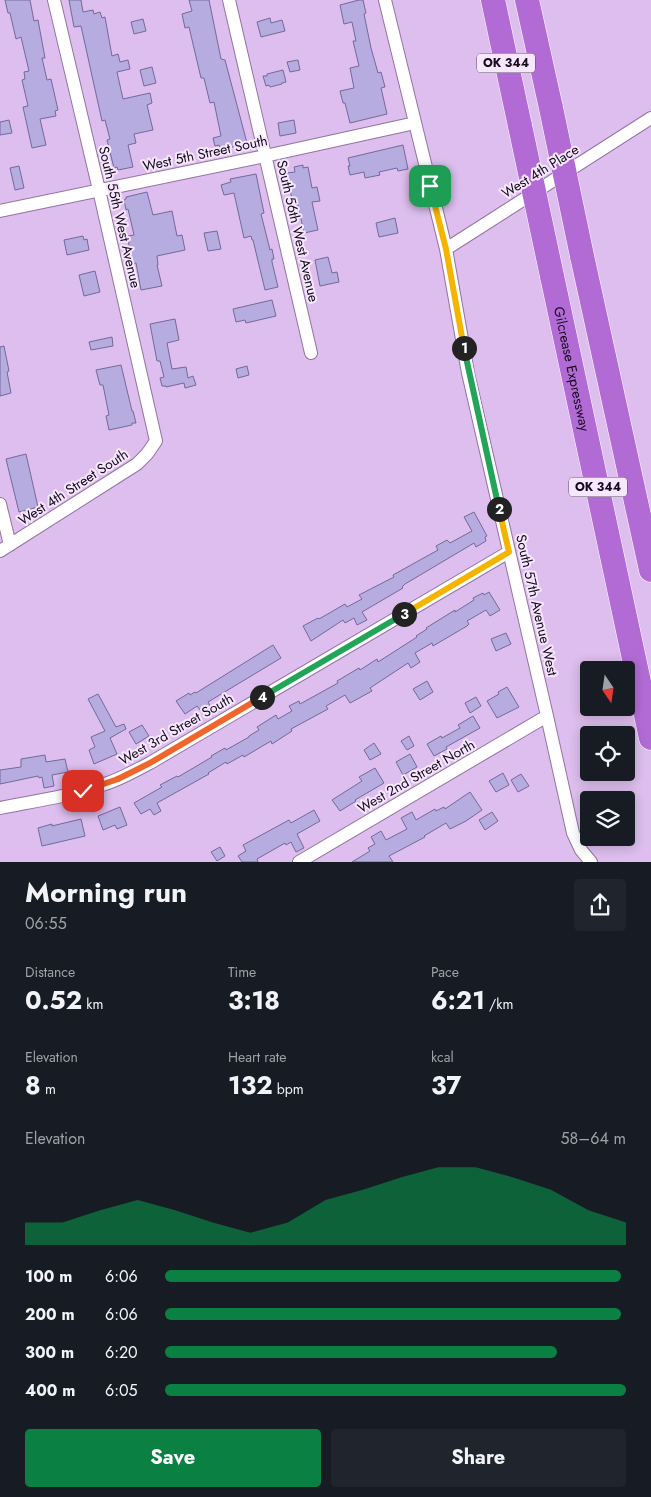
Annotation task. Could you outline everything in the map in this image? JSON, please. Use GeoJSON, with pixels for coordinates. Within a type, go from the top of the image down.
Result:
{"type":"FeatureCollection","features":[{"type":"Feature","properties":{"kind":"highway","name":"Gilcrease Expressway"},"geometry":{"type":"LineString","coordinates":[[493,0],[651,738]]}},
{"type":"Feature","properties":{"kind":"highway","name":"OK 344"},"geometry":{"type":"LineString","coordinates":[[526,0],[651,570]]}},
{"type":"Feature","properties":{"kind":"street","name":"South 55th West Avenue"},"geometry":{"type":"LineString","coordinates":[[54,0],[156,441]]}},
{"type":"Feature","properties":{"kind":"street","name":"South 56th West Avenue"},"geometry":{"type":"LineString","coordinates":[[230,0],[311,353]]}},
{"type":"Feature","properties":{"kind":"street","name":"South 57th Avenue West"},"geometry":{"type":"LineString","coordinates":[[385,0],[446,249],[468,373],[548,716],[573,833],[581,850],[591,862]]}},
{"type":"Feature","properties":{"kind":"street","name":"West 4th Place"},"geometry":{"type":"LineString","coordinates":[[446,249],[651,118]]}},
{"type":"Feature","properties":{"kind":"street","name":"West 5th Street South"},"geometry":{"type":"LineString","coordinates":[[0,211],[415,123]]}},
{"type":"Feature","properties":{"kind":"street","name":"West 4th Street South"},"geometry":{"type":"LineString","coordinates":[[5,548],[138,464],[156,441]]}},
{"type":"Feature","properties":{"kind":"street"},"geometry":{"type":"LineString","coordinates":[[0,504],[5,548]]}},
{"type":"Feature","properties":{"kind":"street","name":"West 3rd Street South"},"geometry":{"type":"LineString","coordinates":[[0,808],[83,791],[126,776],[509,552]]}},
{"type":"Feature","properties":{"kind":"street","name":"West 2nd Street North"},"geometry":{"type":"LineString","coordinates":[[299,862],[548,716]]}},
{"type":"Feature","properties":{"kind":"building"},"geometry":{"type":"Polygon","coordinates":[[[5,0],[30,0],[34,21],[38,20],[45,58],[42,58],[47,80],[51,79],[58,110],[55,111],[56,116],[40,119],[46,145],[32,148],[23,107],[28,106],[22,80],[25,79],[24,72],[29,71],[21,37],[16,39],[5,0]]]}},
{"type":"Feature","properties":{"kind":"building"},"geometry":{"type":"Polygon","coordinates":[[[69,0],[81,0],[83,12],[93,10],[94,14],[100,12],[102,18],[105,17],[112,56],[118,54],[120,62],[128,60],[130,69],[117,72],[123,99],[150,93],[152,103],[147,105],[153,130],[134,134],[136,143],[128,145],[133,167],[118,170],[117,167],[114,168],[107,140],[110,139],[105,120],[102,121],[81,26],[74,27],[69,0]]]}},
{"type":"Feature","properties":{"kind":"building"},"geometry":{"type":"Polygon","coordinates":[[[189,0],[209,0],[221,59],[225,60],[247,143],[221,150],[219,145],[215,146],[213,138],[221,136],[214,102],[210,103],[204,78],[201,78],[189,27],[185,28],[182,14],[192,11],[189,0]]]}},
{"type":"Feature","properties":{"kind":"building"},"geometry":{"type":"Polygon","coordinates":[[[363,0],[371,48],[378,73],[381,72],[385,87],[381,88],[387,114],[350,123],[340,91],[354,88],[350,68],[359,66],[353,41],[356,41],[352,22],[344,24],[340,5],[363,0]]]}},
{"type":"Feature","properties":{"kind":"building"},"geometry":{"type":"Polygon","coordinates":[[[270,18],[271,23],[282,20],[285,31],[261,37],[257,22],[270,18]]]}},
{"type":"Feature","properties":{"kind":"building"},"geometry":{"type":"Polygon","coordinates":[[[143,19],[146,31],[134,34],[131,22],[143,19]]]}},
{"type":"Feature","properties":{"kind":"building"},"geometry":{"type":"Polygon","coordinates":[[[298,60],[300,70],[290,72],[287,62],[298,60]]]}},
{"type":"Feature","properties":{"kind":"building"},"geometry":{"type":"Polygon","coordinates":[[[152,67],[156,83],[144,86],[140,70],[152,67]]]}},
{"type":"Feature","properties":{"kind":"building"},"geometry":{"type":"Polygon","coordinates":[[[283,70],[286,82],[270,87],[269,85],[266,86],[263,76],[283,70]]]}},
{"type":"Feature","properties":{"kind":"building"},"geometry":{"type":"Polygon","coordinates":[[[9,120],[12,133],[0,135],[0,122],[9,120]]]}},
{"type":"Feature","properties":{"kind":"building"},"geometry":{"type":"Polygon","coordinates":[[[294,120],[296,133],[280,136],[278,123],[294,120]]]}},
{"type":"Feature","properties":{"kind":"building"},"geometry":{"type":"Polygon","coordinates":[[[403,145],[408,169],[398,171],[397,168],[379,172],[380,175],[365,178],[364,172],[350,175],[348,158],[403,145]]]}},
{"type":"Feature","properties":{"kind":"building"},"geometry":{"type":"Polygon","coordinates":[[[303,165],[303,168],[308,167],[312,188],[317,187],[320,201],[312,202],[318,230],[304,233],[298,205],[293,205],[287,173],[295,172],[294,167],[303,165]]]}},
{"type":"Feature","properties":{"kind":"building"},"geometry":{"type":"Polygon","coordinates":[[[19,166],[24,188],[15,190],[10,168],[19,166]]]}},
{"type":"Feature","properties":{"kind":"building"},"geometry":{"type":"Polygon","coordinates":[[[256,174],[264,213],[261,214],[270,250],[272,249],[274,259],[272,259],[272,262],[278,287],[265,290],[253,240],[251,236],[244,238],[234,193],[224,195],[221,185],[231,182],[230,179],[256,174]]]}},
{"type":"Feature","properties":{"kind":"building"},"geometry":{"type":"Polygon","coordinates":[[[147,192],[153,215],[172,211],[177,236],[182,235],[185,250],[157,256],[162,286],[141,290],[136,263],[131,264],[128,236],[134,235],[124,200],[126,197],[147,192]]]}},
{"type":"Feature","properties":{"kind":"building"},"geometry":{"type":"Polygon","coordinates":[[[395,218],[398,233],[379,237],[376,223],[395,218]]]}},
{"type":"Feature","properties":{"kind":"building"},"geometry":{"type":"Polygon","coordinates":[[[217,231],[221,249],[208,251],[204,233],[217,231]]]}},
{"type":"Feature","properties":{"kind":"building"},"geometry":{"type":"Polygon","coordinates":[[[83,236],[84,240],[87,239],[89,250],[67,255],[64,240],[83,236]]]}},
{"type":"Feature","properties":{"kind":"building"},"geometry":{"type":"Polygon","coordinates":[[[328,257],[332,273],[337,272],[339,282],[320,286],[315,260],[328,257]]]}},
{"type":"Feature","properties":{"kind":"building"},"geometry":{"type":"Polygon","coordinates":[[[95,271],[100,292],[84,296],[79,275],[95,271]]]}},
{"type":"Feature","properties":{"kind":"building"},"geometry":{"type":"Polygon","coordinates":[[[272,300],[276,316],[246,323],[245,320],[236,322],[233,309],[272,300]]]}},
{"type":"Feature","properties":{"kind":"building"},"geometry":{"type":"Polygon","coordinates":[[[175,319],[179,340],[167,343],[172,369],[186,367],[188,378],[193,376],[196,385],[185,388],[184,383],[166,387],[162,386],[160,378],[164,377],[160,361],[157,361],[150,324],[175,319]]]}},
{"type":"Feature","properties":{"kind":"building"},"geometry":{"type":"Polygon","coordinates":[[[112,337],[113,346],[91,350],[89,342],[112,337]]]}},
{"type":"Feature","properties":{"kind":"building"},"geometry":{"type":"Polygon","coordinates":[[[4,346],[11,393],[0,396],[0,347],[4,346]]]}},
{"type":"Feature","properties":{"kind":"building"},"geometry":{"type":"Polygon","coordinates":[[[121,365],[136,423],[109,430],[106,416],[109,415],[103,385],[100,385],[96,370],[121,365]]]}},
{"type":"Feature","properties":{"kind":"building"},"geometry":{"type":"Polygon","coordinates":[[[247,366],[249,375],[238,378],[236,369],[247,366]]]}},
{"type":"Feature","properties":{"kind":"building"},"geometry":{"type":"Polygon","coordinates":[[[26,454],[38,507],[19,512],[6,459],[26,454]]]}},
{"type":"Feature","properties":{"kind":"building"},"geometry":{"type":"Polygon","coordinates":[[[474,512],[487,536],[485,537],[486,541],[476,547],[474,543],[362,612],[367,620],[357,625],[354,618],[345,623],[343,620],[311,641],[303,626],[345,604],[347,607],[362,599],[359,595],[394,577],[393,575],[438,550],[436,546],[447,540],[450,543],[472,531],[464,517],[474,512]]]}},
{"type":"Feature","properties":{"kind":"building"},"geometry":{"type":"Polygon","coordinates":[[[489,592],[500,610],[490,616],[486,610],[467,621],[469,624],[467,626],[433,646],[432,643],[415,653],[420,662],[411,668],[408,663],[370,688],[372,691],[350,703],[345,695],[326,706],[328,709],[291,729],[292,731],[272,744],[271,741],[244,757],[243,755],[227,764],[226,762],[209,774],[157,803],[161,811],[154,815],[150,809],[141,814],[134,803],[162,787],[160,785],[178,777],[225,748],[226,750],[249,737],[259,730],[257,727],[276,715],[278,719],[292,711],[289,706],[299,701],[300,704],[377,659],[378,662],[417,637],[426,628],[474,600],[473,598],[489,592]]]}},
{"type":"Feature","properties":{"kind":"building"},"geometry":{"type":"Polygon","coordinates":[[[506,633],[511,644],[496,651],[491,639],[506,633]]]}},
{"type":"Feature","properties":{"kind":"building"},"geometry":{"type":"Polygon","coordinates":[[[273,645],[281,658],[208,702],[213,711],[205,716],[197,706],[185,714],[176,701],[189,693],[190,695],[196,693],[273,645]]]}},
{"type":"Feature","properties":{"kind":"building"},"geometry":{"type":"Polygon","coordinates":[[[427,681],[433,692],[420,700],[413,689],[427,681]]]}},
{"type":"Feature","properties":{"kind":"building"},"geometry":{"type":"Polygon","coordinates":[[[507,687],[519,707],[497,718],[487,701],[507,687]]]}},
{"type":"Feature","properties":{"kind":"building"},"geometry":{"type":"Polygon","coordinates":[[[98,694],[116,727],[124,724],[126,729],[110,738],[117,754],[94,764],[89,750],[95,747],[91,737],[105,731],[88,699],[98,694]]]}},
{"type":"Feature","properties":{"kind":"building"},"geometry":{"type":"Polygon","coordinates":[[[476,697],[481,706],[470,713],[465,703],[476,697]]]}},
{"type":"Feature","properties":{"kind":"building"},"geometry":{"type":"Polygon","coordinates":[[[473,716],[480,728],[434,756],[427,744],[460,728],[458,725],[473,716]]]}},
{"type":"Feature","properties":{"kind":"building"},"geometry":{"type":"Polygon","coordinates":[[[142,725],[149,736],[136,744],[129,732],[142,725]]]}},
{"type":"Feature","properties":{"kind":"building"},"geometry":{"type":"Polygon","coordinates":[[[409,736],[414,746],[407,750],[401,741],[409,736]]]}},
{"type":"Feature","properties":{"kind":"building"},"geometry":{"type":"Polygon","coordinates":[[[374,743],[381,754],[370,760],[364,750],[374,743]]]}},
{"type":"Feature","properties":{"kind":"building"},"geometry":{"type":"Polygon","coordinates":[[[410,754],[417,767],[403,775],[396,762],[410,754]]]}},
{"type":"Feature","properties":{"kind":"building"},"geometry":{"type":"Polygon","coordinates":[[[45,755],[46,762],[65,759],[68,772],[52,775],[54,786],[44,788],[42,777],[39,778],[38,776],[0,784],[0,770],[21,767],[21,759],[45,755]]]}},
{"type":"Feature","properties":{"kind":"building"},"geometry":{"type":"Polygon","coordinates":[[[375,768],[384,783],[340,811],[332,800],[362,781],[359,777],[375,768]]]}},
{"type":"Feature","properties":{"kind":"building"},"geometry":{"type":"Polygon","coordinates":[[[503,773],[509,785],[496,792],[489,781],[503,773]]]}},
{"type":"Feature","properties":{"kind":"building"},"geometry":{"type":"Polygon","coordinates":[[[521,774],[529,786],[518,792],[511,780],[521,774]]]}},
{"type":"Feature","properties":{"kind":"building"},"geometry":{"type":"Polygon","coordinates":[[[470,792],[482,810],[466,821],[450,829],[446,823],[425,837],[389,856],[393,862],[352,862],[370,851],[368,848],[375,844],[371,837],[381,831],[386,840],[407,829],[401,818],[412,812],[416,820],[435,809],[436,811],[444,807],[445,809],[470,792]]]}},
{"type":"Feature","properties":{"kind":"building"},"geometry":{"type":"Polygon","coordinates":[[[120,807],[127,825],[117,829],[115,825],[103,830],[98,816],[120,807]]]}},
{"type":"Feature","properties":{"kind":"building"},"geometry":{"type":"Polygon","coordinates":[[[314,810],[320,821],[297,834],[304,848],[296,852],[291,842],[286,845],[285,843],[257,859],[258,862],[242,862],[238,856],[246,851],[243,845],[289,820],[291,823],[314,810]]]}},
{"type":"Feature","properties":{"kind":"building"},"geometry":{"type":"Polygon","coordinates":[[[492,812],[498,821],[485,830],[479,820],[492,812]]]}},
{"type":"Feature","properties":{"kind":"building"},"geometry":{"type":"Polygon","coordinates":[[[81,819],[85,836],[42,846],[38,828],[81,819]]]}},
{"type":"Feature","properties":{"kind":"building"},"geometry":{"type":"Polygon","coordinates":[[[220,847],[225,856],[217,861],[211,852],[220,847]]]}},
{"type":"Feature","properties":{"kind":"route"},"geometry":{"type":"LineString","coordinates":[[83,791],[107,784],[150,763],[509,552],[468,373],[446,249],[430,186]]}}]}
